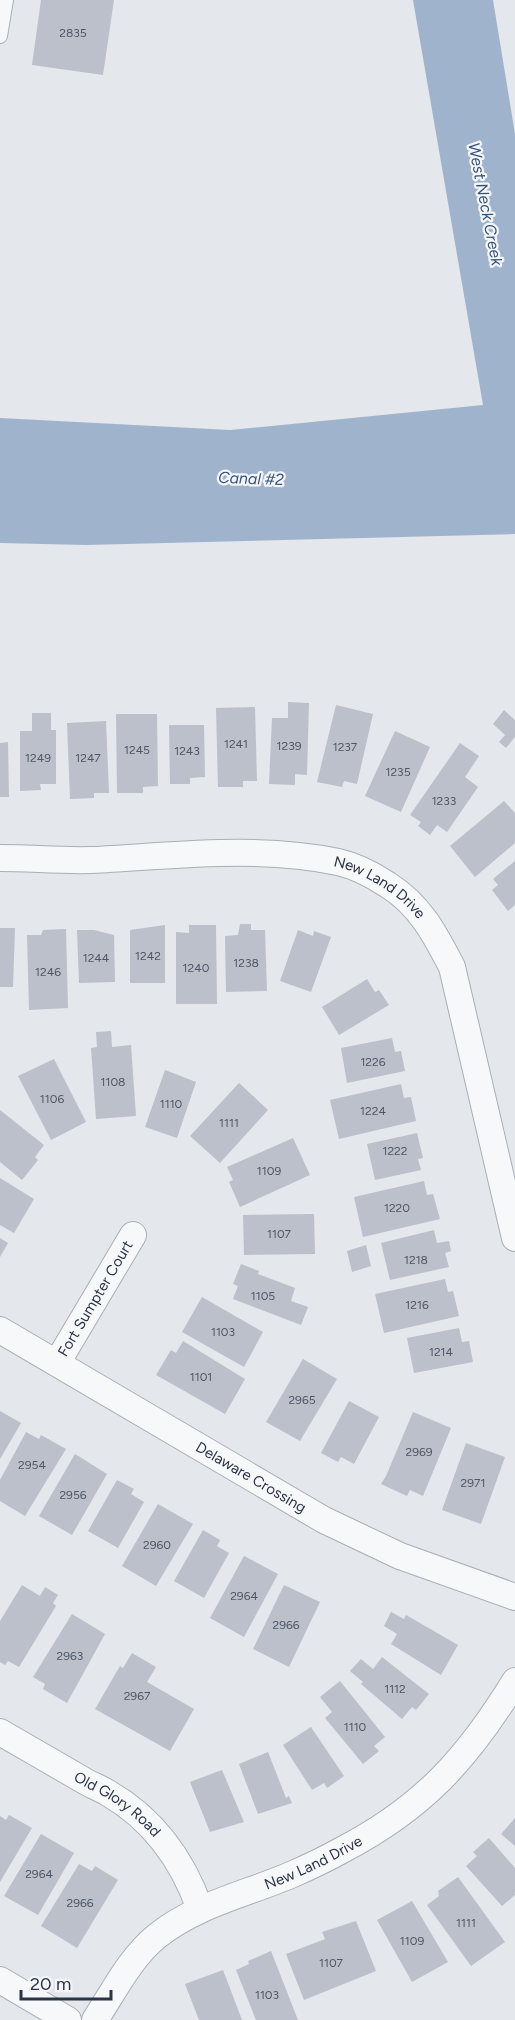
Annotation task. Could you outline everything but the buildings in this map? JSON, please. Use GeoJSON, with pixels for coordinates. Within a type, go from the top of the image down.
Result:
{"type":"FeatureCollection","features":[{"type":"Feature","properties":{"kind":"street","name":"New Land Drive"},"geometry":{"type":"LineString","coordinates":[[0,858],[88,860],[224,853],[282,854],[339,862],[359,869],[390,886],[416,908],[433,930],[452,967],[515,1238]]}},
{"type":"Feature","properties":{"kind":"street","name":"Fort Sumpter Court"},"geometry":{"type":"LineString","coordinates":[[57,1363],[133,1234]]}},
{"type":"Feature","properties":{"kind":"street","name":"Delaware Crossing"},"geometry":{"type":"LineString","coordinates":[[0,1330],[324,1520],[400,1556],[515,1597]]}},
{"type":"Feature","properties":{"kind":"street","name":"New Land Drive"},"geometry":{"type":"LineString","coordinates":[[95,2020],[131,1962],[157,1936],[200,1909],[293,1874],[344,1849],[424,1797],[463,1757],[491,1721],[515,1681]]}},
{"type":"Feature","properties":{"kind":"street","name":"Old Glory Road"},"geometry":{"type":"LineString","coordinates":[[0,1732],[126,1805],[155,1830],[174,1854],[192,1887],[200,1909]]}},
{"type":"Feature","properties":{"kind":"street"},"geometry":{"type":"LineString","coordinates":[[0,1980],[68,2020]]}},
{"type":"Feature","properties":{"kind":"lane"},"geometry":{"type":"LineString","coordinates":[[0,36],[6,0]]}},
{"type":"Feature","properties":{"kind":"water"},"geometry":{"type":"Polygon","coordinates":[[[413,0],[493,0],[515,134],[515,534],[86,545],[0,543],[0,418],[230,430],[483,405],[413,0]]]}},
{"type":"Feature","properties":{"kind":"water label","name":"West Neck Creek"},"geometry":{"type":"Point","coordinates":[486,204]}},
{"type":"Feature","properties":{"kind":"water label","name":"Canal #2"},"geometry":{"type":"Point","coordinates":[251,478]}}]}
